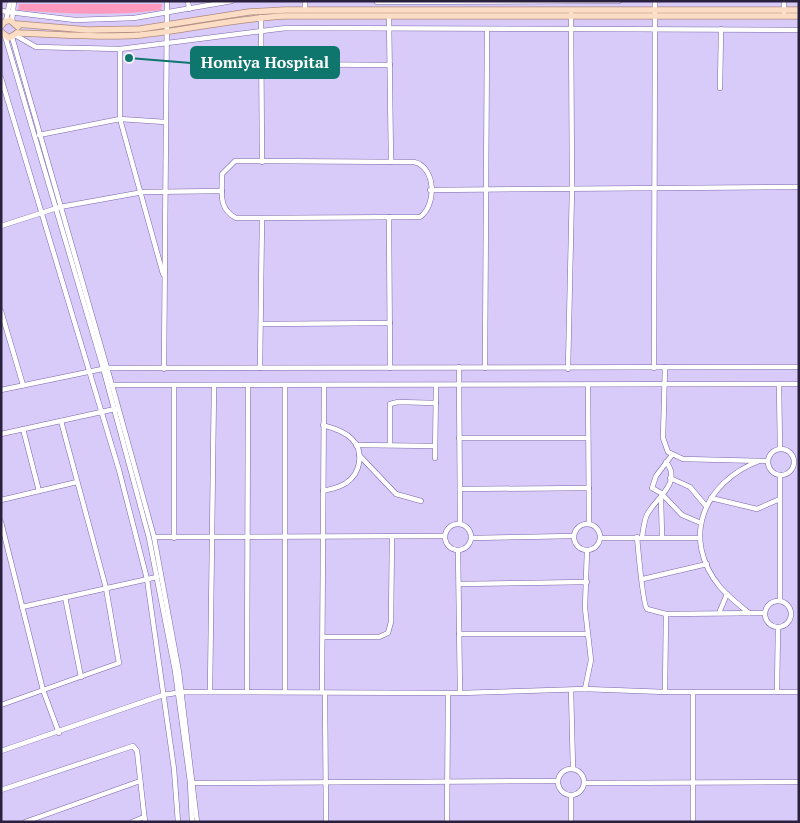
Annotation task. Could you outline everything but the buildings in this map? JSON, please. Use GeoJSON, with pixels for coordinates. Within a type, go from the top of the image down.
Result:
{"type":"FeatureCollection","features":[{"type":"Feature","properties":{"kind":"main road"},"geometry":{"type":"LineString","coordinates":[[2,33],[15,35],[138,35],[249,12],[305,10],[379,13],[389,16],[530,13]]}},
{"type":"Feature","properties":{"kind":"main road"},"geometry":{"type":"LineString","coordinates":[[7,23],[88,30],[166,28],[262,17],[379,13],[654,14],[784,13],[799,10]]}},
{"type":"Feature","properties":{"kind":"main road"},"geometry":{"type":"LineString","coordinates":[[784,13],[799,16]]}},
{"type":"Feature","properties":{"kind":"main road"},"geometry":{"type":"LineString","coordinates":[[7,23],[15,35]]}},
{"type":"Feature","properties":{"kind":"street"},"geometry":{"type":"LineString","coordinates":[[10,1],[10,12]]}},
{"type":"Feature","properties":{"kind":"street"},"geometry":{"type":"LineString","coordinates":[[7,23],[14,1]]}},
{"type":"Feature","properties":{"kind":"street"},"geometry":{"type":"LineString","coordinates":[[164,369],[167,1]]}},
{"type":"Feature","properties":{"kind":"street"},"geometry":{"type":"LineString","coordinates":[[188,1],[189,9]]}},
{"type":"Feature","properties":{"kind":"street"},"geometry":{"type":"LineString","coordinates":[[1,11],[74,20],[134,18],[189,9],[209,3],[232,1]]}},
{"type":"Feature","properties":{"kind":"street"},"geometry":{"type":"LineString","coordinates":[[305,1],[305,10]]}},
{"type":"Feature","properties":{"kind":"street"},"geometry":{"type":"LineString","coordinates":[[379,13],[377,1],[619,1]]}},
{"type":"Feature","properties":{"kind":"street"},"geometry":{"type":"LineString","coordinates":[[379,13],[382,1]]}},
{"type":"Feature","properties":{"kind":"street"},"geometry":{"type":"LineString","coordinates":[[528,1],[530,13]]}},
{"type":"Feature","properties":{"kind":"street"},"geometry":{"type":"LineString","coordinates":[[654,368],[655,1]]}},
{"type":"Feature","properties":{"kind":"street"},"geometry":{"type":"LineString","coordinates":[[784,1],[784,13]]}},
{"type":"Feature","properties":{"kind":"street"},"geometry":{"type":"LineString","coordinates":[[530,13],[535,2]]}},
{"type":"Feature","properties":{"kind":"street"},"geometry":{"type":"LineString","coordinates":[[568,368],[572,189],[571,13]]}},
{"type":"Feature","properties":{"kind":"street"},"geometry":{"type":"LineString","coordinates":[[389,16],[391,162]]}},
{"type":"Feature","properties":{"kind":"street"},"geometry":{"type":"LineString","coordinates":[[262,17],[262,162]]}},
{"type":"Feature","properties":{"kind":"street"},"geometry":{"type":"LineString","coordinates":[[15,35],[36,47],[120,49],[286,28],[389,30],[571,28],[799,30]]}},
{"type":"Feature","properties":{"kind":"street"},"geometry":{"type":"LineString","coordinates":[[720,88],[721,29]]}},
{"type":"Feature","properties":{"kind":"street"},"geometry":{"type":"LineString","coordinates":[[485,368],[487,30]]}},
{"type":"Feature","properties":{"kind":"street"},"geometry":{"type":"LineString","coordinates":[[2,33],[58,208]]}},
{"type":"Feature","properties":{"kind":"street"},"geometry":{"type":"LineString","coordinates":[[15,35],[58,208],[104,369],[113,409],[159,576]]}},
{"type":"Feature","properties":{"kind":"street"},"geometry":{"type":"LineString","coordinates":[[120,49],[120,119],[139,193],[165,280]]}},
{"type":"Feature","properties":{"kind":"street"},"geometry":{"type":"LineString","coordinates":[[262,64],[390,65]]}},
{"type":"Feature","properties":{"kind":"street"},"geometry":{"type":"LineString","coordinates":[[1,78],[119,470],[147,579],[178,822]]}},
{"type":"Feature","properties":{"kind":"street"},"geometry":{"type":"LineString","coordinates":[[39,135],[120,119],[165,122]]}},
{"type":"Feature","properties":{"kind":"street"},"geometry":{"type":"LineString","coordinates":[[235,162],[391,162],[422,164],[430,178],[430,204],[426,212],[420,217],[236,218],[226,213],[222,206],[222,174],[227,167],[235,162]]}},
{"type":"Feature","properties":{"kind":"street"},"geometry":{"type":"LineString","coordinates":[[430,190],[799,187]]}},
{"type":"Feature","properties":{"kind":"street"},"geometry":{"type":"LineString","coordinates":[[1,226],[58,208],[139,193],[165,190],[222,190]]}},
{"type":"Feature","properties":{"kind":"street"},"geometry":{"type":"LineString","coordinates":[[389,217],[390,368]]}},
{"type":"Feature","properties":{"kind":"street"},"geometry":{"type":"LineString","coordinates":[[260,368],[262,218]]}},
{"type":"Feature","properties":{"kind":"street"},"geometry":{"type":"LineString","coordinates":[[1,311],[23,385]]}},
{"type":"Feature","properties":{"kind":"street"},"geometry":{"type":"LineString","coordinates":[[261,324],[390,323]]}},
{"type":"Feature","properties":{"kind":"street"},"geometry":{"type":"LineString","coordinates":[[459,368],[460,524]]}},
{"type":"Feature","properties":{"kind":"street"},"geometry":{"type":"LineString","coordinates":[[665,368],[663,438],[666,449],[672,456],[683,459],[767,461]]}},
{"type":"Feature","properties":{"kind":"street"},"geometry":{"type":"LineString","coordinates":[[1,390],[104,369],[799,368]]}},
{"type":"Feature","properties":{"kind":"street"},"geometry":{"type":"LineString","coordinates":[[104,369],[112,385],[119,407],[154,538],[180,692],[197,822]]}},
{"type":"Feature","properties":{"kind":"street"},"geometry":{"type":"LineString","coordinates":[[779,384],[780,449]]}},
{"type":"Feature","properties":{"kind":"street"},"geometry":{"type":"LineString","coordinates":[[112,385],[799,384]]}},
{"type":"Feature","properties":{"kind":"street"},"geometry":{"type":"LineString","coordinates":[[174,385],[174,538]]}},
{"type":"Feature","properties":{"kind":"street"},"geometry":{"type":"LineString","coordinates":[[210,692],[214,385]]}},
{"type":"Feature","properties":{"kind":"street"},"geometry":{"type":"LineString","coordinates":[[247,692],[248,385]]}},
{"type":"Feature","properties":{"kind":"street"},"geometry":{"type":"LineString","coordinates":[[285,385],[285,692]]}},
{"type":"Feature","properties":{"kind":"street"},"geometry":{"type":"LineString","coordinates":[[324,385],[322,637],[326,822]]}},
{"type":"Feature","properties":{"kind":"street"},"geometry":{"type":"LineString","coordinates":[[436,385],[436,458]]}},
{"type":"Feature","properties":{"kind":"street"},"geometry":{"type":"LineString","coordinates":[[588,385],[589,524]]}},
{"type":"Feature","properties":{"kind":"street"},"geometry":{"type":"LineString","coordinates":[[390,445],[390,404],[436,403]]}},
{"type":"Feature","properties":{"kind":"street"},"geometry":{"type":"LineString","coordinates":[[1,434],[119,407]]}},
{"type":"Feature","properties":{"kind":"street"},"geometry":{"type":"LineString","coordinates":[[1,705],[119,662],[106,588],[61,421]]}},
{"type":"Feature","properties":{"kind":"street"},"geometry":{"type":"LineString","coordinates":[[324,425],[342,432],[353,440],[360,454],[396,494],[421,501]]}},
{"type":"Feature","properties":{"kind":"street"},"geometry":{"type":"LineString","coordinates":[[23,429],[39,491]]}},
{"type":"Feature","properties":{"kind":"street"},"geometry":{"type":"LineString","coordinates":[[459,438],[588,438]]}},
{"type":"Feature","properties":{"kind":"street"},"geometry":{"type":"LineString","coordinates":[[356,445],[435,446]]}},
{"type":"Feature","properties":{"kind":"street"},"geometry":{"type":"LineString","coordinates":[[780,449],[791,453],[796,463],[789,472],[780,475],[770,470],[767,461],[772,452],[780,449]]}},
{"type":"Feature","properties":{"kind":"street"},"geometry":{"type":"LineString","coordinates":[[323,491],[339,487],[352,478],[359,467],[360,454]]}},
{"type":"Feature","properties":{"kind":"street"},"geometry":{"type":"LineString","coordinates":[[672,456],[651,486],[653,491],[682,515],[701,523]]}},
{"type":"Feature","properties":{"kind":"street"},"geometry":{"type":"LineString","coordinates":[[749,613],[719,586],[707,564],[699,538],[706,506],[725,480],[736,471],[759,461]]}},
{"type":"Feature","properties":{"kind":"street"},"geometry":{"type":"LineString","coordinates":[[666,462],[670,468],[670,478],[662,497],[646,517],[640,537],[645,607],[666,614],[765,613]]}},
{"type":"Feature","properties":{"kind":"street"},"geometry":{"type":"LineString","coordinates":[[780,475],[780,601]]}},
{"type":"Feature","properties":{"kind":"street"},"geometry":{"type":"LineString","coordinates":[[670,478],[690,487],[706,506]]}},
{"type":"Feature","properties":{"kind":"street"},"geometry":{"type":"LineString","coordinates":[[1,500],[77,482]]}},
{"type":"Feature","properties":{"kind":"street"},"geometry":{"type":"LineString","coordinates":[[460,489],[589,488]]}},
{"type":"Feature","properties":{"kind":"street"},"geometry":{"type":"LineString","coordinates":[[662,497],[662,537]]}},
{"type":"Feature","properties":{"kind":"street"},"geometry":{"type":"LineString","coordinates":[[711,498],[757,510],[780,498]]}},
{"type":"Feature","properties":{"kind":"street"},"geometry":{"type":"LineString","coordinates":[[1,522],[43,690],[59,732]]}},
{"type":"Feature","properties":{"kind":"street"},"geometry":{"type":"LineString","coordinates":[[460,524],[468,528],[472,538],[467,547],[458,550],[448,545],[445,536],[450,526],[460,524]]}},
{"type":"Feature","properties":{"kind":"street"},"geometry":{"type":"LineString","coordinates":[[589,524],[597,528],[600,538],[596,547],[587,550],[576,545],[574,536],[579,526],[589,524]]}},
{"type":"Feature","properties":{"kind":"street"},"geometry":{"type":"LineString","coordinates":[[322,637],[379,637],[388,633],[391,622],[392,536]]}},
{"type":"Feature","properties":{"kind":"street"},"geometry":{"type":"LineString","coordinates":[[154,538],[445,536]]}},
{"type":"Feature","properties":{"kind":"street"},"geometry":{"type":"LineString","coordinates":[[472,538],[574,536]]}},
{"type":"Feature","properties":{"kind":"street"},"geometry":{"type":"LineString","coordinates":[[600,538],[699,538]]}},
{"type":"Feature","properties":{"kind":"street"},"geometry":{"type":"LineString","coordinates":[[458,550],[460,692]]}},
{"type":"Feature","properties":{"kind":"street"},"geometry":{"type":"LineString","coordinates":[[586,689],[591,660],[584,608],[587,582],[587,550]]}},
{"type":"Feature","properties":{"kind":"street"},"geometry":{"type":"LineString","coordinates":[[643,579],[707,564]]}},
{"type":"Feature","properties":{"kind":"street"},"geometry":{"type":"LineString","coordinates":[[22,607],[159,576]]}},
{"type":"Feature","properties":{"kind":"street"},"geometry":{"type":"LineString","coordinates":[[458,584],[587,582]]}},
{"type":"Feature","properties":{"kind":"street"},"geometry":{"type":"LineString","coordinates":[[719,614],[727,594]]}},
{"type":"Feature","properties":{"kind":"street"},"geometry":{"type":"LineString","coordinates":[[65,597],[81,676]]}},
{"type":"Feature","properties":{"kind":"street"},"geometry":{"type":"LineString","coordinates":[[780,601],[788,605],[792,614],[787,624],[778,627],[768,622],[765,613],[770,603],[780,601]]}},
{"type":"Feature","properties":{"kind":"street"},"geometry":{"type":"LineString","coordinates":[[665,692],[666,614]]}},
{"type":"Feature","properties":{"kind":"street"},"geometry":{"type":"LineString","coordinates":[[792,614],[799,614]]}},
{"type":"Feature","properties":{"kind":"street"},"geometry":{"type":"LineString","coordinates":[[777,692],[778,627]]}},
{"type":"Feature","properties":{"kind":"street"},"geometry":{"type":"LineString","coordinates":[[459,634],[587,634]]}},
{"type":"Feature","properties":{"kind":"street"},"geometry":{"type":"LineString","coordinates":[[1,752],[163,695],[180,692],[448,693],[586,689],[665,692],[799,692]]}},
{"type":"Feature","properties":{"kind":"street"},"geometry":{"type":"LineString","coordinates":[[571,690],[573,769]]}},
{"type":"Feature","properties":{"kind":"street"},"geometry":{"type":"LineString","coordinates":[[180,692],[192,822]]}},
{"type":"Feature","properties":{"kind":"street"},"geometry":{"type":"LineString","coordinates":[[693,692],[693,822]]}},
{"type":"Feature","properties":{"kind":"street"},"geometry":{"type":"LineString","coordinates":[[447,822],[448,693]]}},
{"type":"Feature","properties":{"kind":"street"},"geometry":{"type":"LineString","coordinates":[[1,790],[129,746],[137,751],[144,820],[132,822]]}},
{"type":"Feature","properties":{"kind":"street"},"geometry":{"type":"LineString","coordinates":[[573,769],[581,773],[584,782],[579,792],[571,795],[560,790],[557,781],[562,771],[573,769]]}},
{"type":"Feature","properties":{"kind":"street"},"geometry":{"type":"LineString","coordinates":[[25,822],[140,781]]}},
{"type":"Feature","properties":{"kind":"street"},"geometry":{"type":"LineString","coordinates":[[193,782],[557,781]]}},
{"type":"Feature","properties":{"kind":"street"},"geometry":{"type":"LineString","coordinates":[[584,782],[799,782]]}},
{"type":"Feature","properties":{"kind":"street"},"geometry":{"type":"LineString","coordinates":[[571,795],[571,822]]}},
{"type":"Feature","properties":{"kind":"shaded area"},"geometry":{"type":"Polygon","coordinates":[[[19,4],[162,4],[161,10],[90,14],[18,10],[19,4]]]}},
{"type":"Feature","properties":{"kind":"place","name":"Homiya Hospital"},"geometry":{"type":"Point","coordinates":[129,58]}}]}
